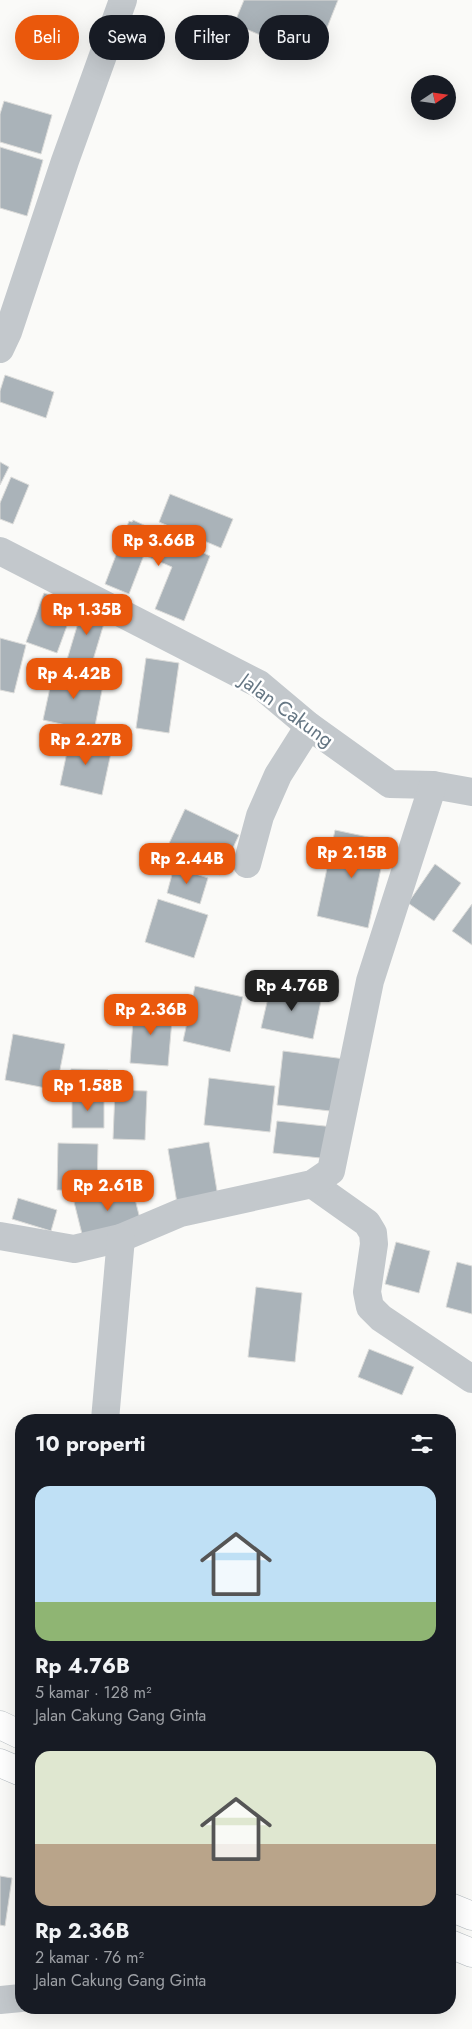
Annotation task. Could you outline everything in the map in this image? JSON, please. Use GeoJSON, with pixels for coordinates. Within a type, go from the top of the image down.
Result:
{"type":"FeatureCollection","features":[{"type":"Feature","properties":{"kind":"main road"},"geometry":{"type":"LineString","coordinates":[[0,1725],[15,1732]]}},
{"type":"Feature","properties":{"kind":"main road"},"geometry":{"type":"LineString","coordinates":[[0,1763],[15,1769]]}},
{"type":"Feature","properties":{"kind":"main road"},"geometry":{"type":"LineString","coordinates":[[456,1909],[472,1916]]}},
{"type":"Feature","properties":{"kind":"main road"},"geometry":{"type":"LineString","coordinates":[[456,1946],[472,1953]]}},
{"type":"Feature","properties":{"kind":"street"},"geometry":{"type":"LineString","coordinates":[[0,349],[8,332],[65,161],[123,0]]}},
{"type":"Feature","properties":{"kind":"street","name":"Jalan Cakung"},"geometry":{"type":"LineString","coordinates":[[0,551],[259,684],[309,726],[390,784],[433,785],[472,792]]}},
{"type":"Feature","properties":{"kind":"street"},"geometry":{"type":"LineString","coordinates":[[247,864],[260,816],[278,775],[309,726]]}},
{"type":"Feature","properties":{"kind":"street"},"geometry":{"type":"LineString","coordinates":[[0,1236],[74,1249],[121,1238],[180,1213],[312,1184],[331,1171],[370,981],[433,785]]}},
{"type":"Feature","properties":{"kind":"street"},"geometry":{"type":"LineString","coordinates":[[312,1184],[367,1223],[373,1233],[374,1244],[367,1292],[370,1308],[381,1318],[472,1379]]}},
{"type":"Feature","properties":{"kind":"street"},"geometry":{"type":"LineString","coordinates":[[106,1414],[121,1238]]}},
{"type":"Feature","properties":{"kind":"street"},"geometry":{"type":"LineString","coordinates":[[0,2000],[15,1999]]}},
{"type":"Feature","properties":{"kind":"building"},"geometry":{"type":"Polygon","coordinates":[[[244,0],[338,0],[329,23],[329,15],[259,15],[259,34],[249,30],[249,15],[238,15],[244,0]]]}},
{"type":"Feature","properties":{"kind":"building"},"geometry":{"type":"Polygon","coordinates":[[[4,101],[52,115],[41,154],[0,142],[0,114],[4,101]]]}},
{"type":"Feature","properties":{"kind":"building"},"geometry":{"type":"Polygon","coordinates":[[[0,147],[43,160],[27,216],[0,208],[0,147]]]}},
{"type":"Feature","properties":{"kind":"building"},"geometry":{"type":"Polygon","coordinates":[[[5,375],[54,392],[46,418],[0,402],[0,391],[5,375]]]}},
{"type":"Feature","properties":{"kind":"building"},"geometry":{"type":"Polygon","coordinates":[[[0,462],[9,467],[0,485],[0,462]]]}},
{"type":"Feature","properties":{"kind":"building"},"geometry":{"type":"Polygon","coordinates":[[[11,477],[29,485],[13,524],[0,519],[0,503],[11,477]]]}},
{"type":"Feature","properties":{"kind":"building"},"geometry":{"type":"Polygon","coordinates":[[[170,494],[233,519],[221,548],[159,522],[170,494]]]}},
{"type":"Feature","properties":{"kind":"building"},"geometry":{"type":"Polygon","coordinates":[[[133,520],[210,556],[184,621],[155,609],[172,567],[144,555],[129,594],[105,584],[129,521],[132,522],[133,520]]]}},
{"type":"Feature","properties":{"kind":"building"},"geometry":{"type":"Polygon","coordinates":[[[44,593],[75,604],[57,653],[26,642],[44,593]]]}},
{"type":"Feature","properties":{"kind":"building"},"geometry":{"type":"Polygon","coordinates":[[[84,603],[108,610],[90,670],[66,663],[84,603]]]}},
{"type":"Feature","properties":{"kind":"building"},"geometry":{"type":"Polygon","coordinates":[[[0,638],[26,645],[14,693],[0,690],[0,638]]]}},
{"type":"Feature","properties":{"kind":"building"},"geometry":{"type":"Polygon","coordinates":[[[146,658],[179,663],[169,733],[136,728],[146,658]]]}},
{"type":"Feature","properties":{"kind":"building"},"geometry":{"type":"Polygon","coordinates":[[[54,669],[104,680],[94,731],[43,720],[54,669]]]}},
{"type":"Feature","properties":{"kind":"building"},"geometry":{"type":"Polygon","coordinates":[[[70,738],[112,748],[102,795],[60,785],[70,738]]]}},
{"type":"Feature","properties":{"kind":"building"},"geometry":{"type":"Polygon","coordinates":[[[185,809],[239,835],[220,875],[166,850],[185,809]]]}},
{"type":"Feature","properties":{"kind":"building"},"geometry":{"type":"Polygon","coordinates":[[[335,830],[387,841],[368,928],[317,916],[335,830]]]}},
{"type":"Feature","properties":{"kind":"building"},"geometry":{"type":"Polygon","coordinates":[[[435,864],[461,883],[434,921],[408,903],[435,864]]]}},
{"type":"Feature","properties":{"kind":"building"},"geometry":{"type":"Polygon","coordinates":[[[174,867],[208,878],[200,904],[167,893],[174,867]]]}},
{"type":"Feature","properties":{"kind":"building"},"geometry":{"type":"Polygon","coordinates":[[[158,899],[208,915],[194,958],[145,942],[158,899]]]}},
{"type":"Feature","properties":{"kind":"building"},"geometry":{"type":"Polygon","coordinates":[[[472,904],[472,945],[452,931],[472,904]]]}},
{"type":"Feature","properties":{"kind":"building"},"geometry":{"type":"Polygon","coordinates":[[[271,985],[322,996],[313,1039],[261,1028],[271,985]]]}},
{"type":"Feature","properties":{"kind":"building"},"geometry":{"type":"Polygon","coordinates":[[[195,986],[243,997],[230,1052],[183,1041],[195,986]]]}},
{"type":"Feature","properties":{"kind":"building"},"geometry":{"type":"Polygon","coordinates":[[[134,1006],[173,1009],[168,1066],[130,1063],[134,1006]]]}},
{"type":"Feature","properties":{"kind":"building"},"geometry":{"type":"Polygon","coordinates":[[[13,1034],[65,1044],[56,1090],[5,1080],[13,1034]]]}},
{"type":"Feature","properties":{"kind":"building"},"geometry":{"type":"Polygon","coordinates":[[[283,1051],[345,1059],[339,1112],[277,1105],[283,1051]]]}},
{"type":"Feature","properties":{"kind":"building"},"geometry":{"type":"Polygon","coordinates":[[[71,1069],[108,1070],[107,1089],[70,1087],[71,1069]]]}},
{"type":"Feature","properties":{"kind":"building"},"geometry":{"type":"Polygon","coordinates":[[[209,1078],[275,1086],[270,1132],[204,1125],[209,1078]]]}},
{"type":"Feature","properties":{"kind":"building"},"geometry":{"type":"Polygon","coordinates":[[[115,1090],[147,1091],[145,1140],[113,1139],[115,1090]]]}},
{"type":"Feature","properties":{"kind":"building"},"geometry":{"type":"Polygon","coordinates":[[[72,1095],[104,1096],[104,1128],[72,1128],[72,1095]]]}},
{"type":"Feature","properties":{"kind":"building"},"geometry":{"type":"Polygon","coordinates":[[[277,1121],[334,1127],[330,1159],[273,1153],[277,1121]]]}},
{"type":"Feature","properties":{"kind":"building"},"geometry":{"type":"Polygon","coordinates":[[[209,1142],[218,1197],[177,1203],[168,1149],[209,1142]]]}},
{"type":"Feature","properties":{"kind":"building"},"geometry":{"type":"Polygon","coordinates":[[[58,1143],[98,1144],[97,1191],[57,1190],[58,1143]]]}},
{"type":"Feature","properties":{"kind":"building"},"geometry":{"type":"Polygon","coordinates":[[[132,1187],[141,1223],[83,1238],[74,1202],[132,1187]]]}},
{"type":"Feature","properties":{"kind":"building"},"geometry":{"type":"Polygon","coordinates":[[[18,1198],[57,1210],[51,1231],[12,1219],[18,1198]]]}},
{"type":"Feature","properties":{"kind":"building"},"geometry":{"type":"Polygon","coordinates":[[[396,1242],[430,1251],[419,1293],[385,1284],[396,1242]]]}},
{"type":"Feature","properties":{"kind":"building"},"geometry":{"type":"Polygon","coordinates":[[[457,1262],[472,1266],[472,1314],[446,1307],[457,1262]]]}},
{"type":"Feature","properties":{"kind":"building"},"geometry":{"type":"Polygon","coordinates":[[[256,1287],[302,1293],[295,1362],[248,1357],[256,1287]]]}},
{"type":"Feature","properties":{"kind":"building"},"geometry":{"type":"Polygon","coordinates":[[[369,1349],[414,1367],[402,1395],[358,1377],[369,1349]]]}},
{"type":"Feature","properties":{"kind":"building"},"geometry":{"type":"Polygon","coordinates":[[[0,1876],[12,1878],[5,1926],[0,1925],[0,1876]]]}}]}
